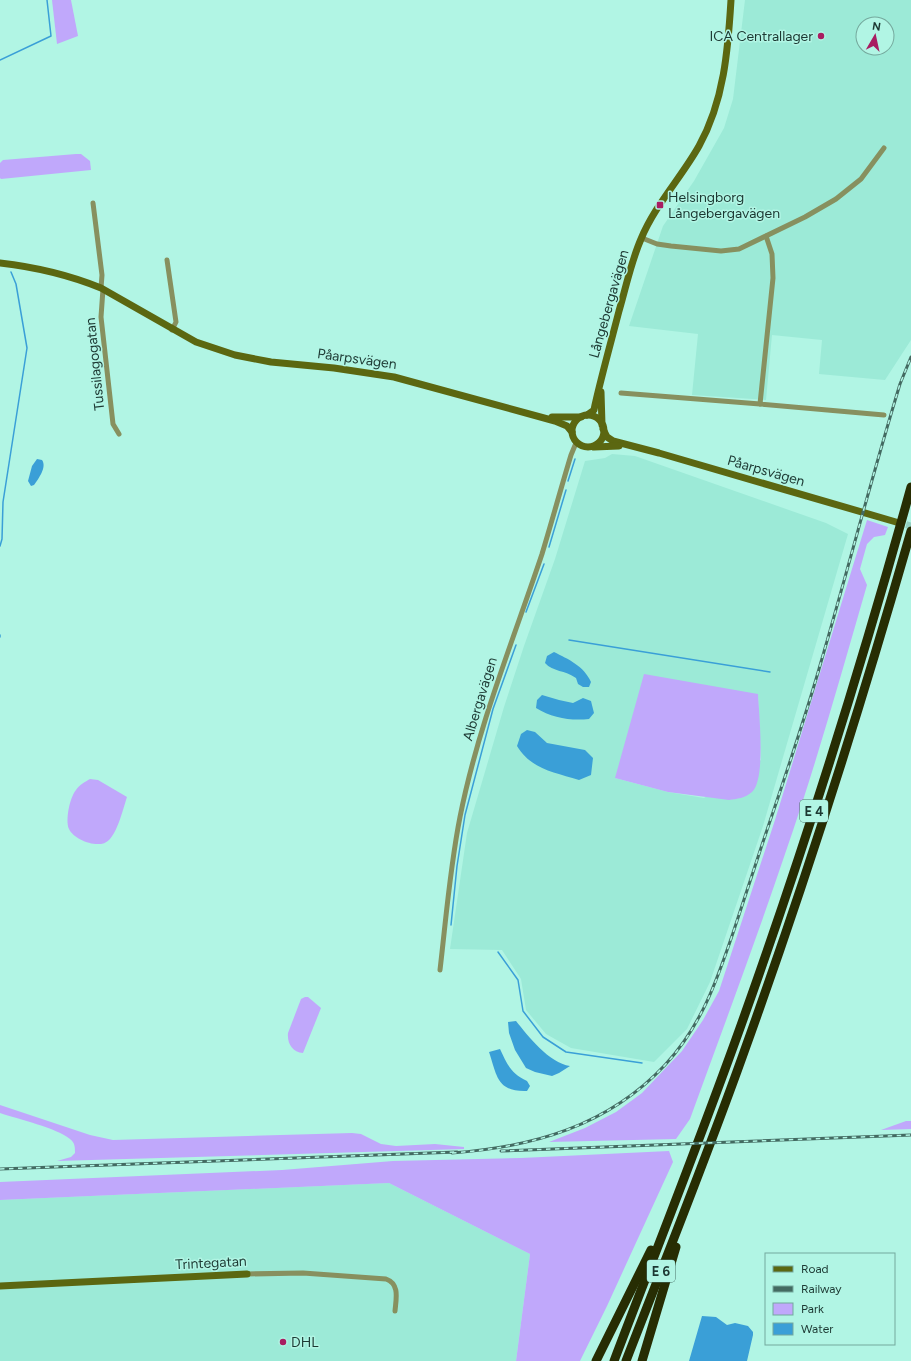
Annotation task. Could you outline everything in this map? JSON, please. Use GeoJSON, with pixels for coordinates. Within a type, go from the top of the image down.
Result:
{"type":"FeatureCollection","features":[{"type":"Feature","properties":{"kind":"highway","name":"E 4"},"geometry":{"type":"LineString","coordinates":[[596,1361],[632,1285],[673,1208],[745,1015],[789,887],[857,675],[911,487]]}},
{"type":"Feature","properties":{"kind":"highway","name":"E 4"},"geometry":{"type":"LineString","coordinates":[[642,1361],[696,1181],[743,1054],[807,871],[871,668],[911,531]]}},
{"type":"Feature","properties":{"kind":"highway","name":"E 6"},"geometry":{"type":"LineString","coordinates":[[626,1361],[696,1181]]}},
{"type":"Feature","properties":{"kind":"highway","name":"E 6"},"geometry":{"type":"LineString","coordinates":[[614,1361],[673,1208]]}},
{"type":"Feature","properties":{"kind":"street","name":"Långebergavägen"},"geometry":{"type":"LineString","coordinates":[[584,416],[594,408],[631,267],[642,238],[660,205],[694,155],[711,119],[725,68],[729,39],[731,0]]}},
{"type":"Feature","properties":{"kind":"street","name":"Långebergavägen"},"geometry":{"type":"LineString","coordinates":[[642,238],[657,244],[671,246],[721,251],[739,248],[805,217],[836,199],[861,179],[884,148]]}},
{"type":"Feature","properties":{"kind":"street"},"geometry":{"type":"LineString","coordinates":[[93,203],[102,275],[102,289]]}},
{"type":"Feature","properties":{"kind":"street"},"geometry":{"type":"LineString","coordinates":[[760,404],[773,278],[772,254],[766,236]]}},
{"type":"Feature","properties":{"kind":"street"},"geometry":{"type":"LineString","coordinates":[[167,260],[176,322],[172,330]]}},
{"type":"Feature","properties":{"kind":"street","name":"Påarpsvägen"},"geometry":{"type":"LineString","coordinates":[[0,264],[62,274],[79,279],[102,289],[172,330],[207,347],[242,357],[271,362],[334,368],[394,377],[539,416],[563,424],[572,432]]}},
{"type":"Feature","properties":{"kind":"street","name":"Tussilagogatan"},"geometry":{"type":"LineString","coordinates":[[102,289],[101,312],[103,337],[113,424],[119,434]]}},
{"type":"Feature","properties":{"kind":"street","name":"Långebergavägen"},"geometry":{"type":"LineString","coordinates":[[602,378],[603,427]]}},
{"type":"Feature","properties":{"kind":"street"},"geometry":{"type":"LineString","coordinates":[[621,392],[884,415]]}},
{"type":"Feature","properties":{"kind":"street","name":"Påarpsvägen"},"geometry":{"type":"LineString","coordinates":[[539,416],[584,416]]}},
{"type":"Feature","properties":{"kind":"street"},"geometry":{"type":"LineString","coordinates":[[584,416],[594,417],[603,427],[601,440],[591,447],[583,447],[574,440],[572,432],[574,423],[584,416]]}},
{"type":"Feature","properties":{"kind":"street","name":"Påarpsvägen"},"geometry":{"type":"LineString","coordinates":[[603,427],[610,440],[896,522]]}},
{"type":"Feature","properties":{"kind":"street","name":"Albergavägen"},"geometry":{"type":"LineString","coordinates":[[440,970],[452,866],[460,816],[488,709],[542,554],[571,455],[576,443]]}},
{"type":"Feature","properties":{"kind":"street","name":"Påarpsvägen"},"geometry":{"type":"LineString","coordinates":[[591,447],[629,446]]}},
{"type":"Feature","properties":{"kind":"street","name":"Trintegatan"},"geometry":{"type":"LineString","coordinates":[[0,1286],[246,1274],[303,1273],[386,1279],[393,1282],[396,1289],[395,1311]]}},
{"type":"Feature","properties":{"kind":"shaded area"},"geometry":{"type":"Polygon","coordinates":[[[745,0],[911,0],[911,340],[885,380],[819,374],[822,340],[772,335],[766,400],[692,395],[698,334],[629,326],[663,226],[694,181],[724,128],[733,99],[745,0]]]}},
{"type":"Feature","properties":{"kind":"shaded area"},"geometry":{"type":"Polygon","coordinates":[[[612,454],[635,456],[826,523],[848,534],[763,826],[710,982],[687,1029],[654,1062],[571,1048],[546,1034],[526,1010],[521,979],[502,950],[450,949],[467,833],[504,707],[555,559],[585,461],[605,458],[612,454]],[[758,694],[615,778],[668,792],[704,798],[761,760],[758,694]]]}},
{"type":"Feature","properties":{"kind":"shaded area"},"geometry":{"type":"Polygon","coordinates":[[[389,1183],[530,1254],[516,1361],[0,1361],[0,1200],[389,1183]]]}},
{"type":"Feature","properties":{"kind":"green space"},"geometry":{"type":"Polygon","coordinates":[[[52,0],[71,0],[78,36],[57,44],[52,0]]]}},
{"type":"Feature","properties":{"kind":"green space"},"geometry":{"type":"Polygon","coordinates":[[[81,154],[90,161],[91,170],[0,178],[0,163],[3,160],[81,154]]]}},
{"type":"Feature","properties":{"kind":"green space"},"geometry":{"type":"Polygon","coordinates":[[[867,520],[888,527],[885,535],[874,537],[867,544],[860,569],[867,585],[818,754],[762,921],[690,1119],[676,1139],[549,1142],[585,1128],[616,1112],[642,1093],[682,1051],[703,1020],[719,991],[775,820],[867,520]]]}},
{"type":"Feature","properties":{"kind":"green space"},"geometry":{"type":"Polygon","coordinates":[[[644,674],[758,694],[761,746],[759,774],[752,792],[744,797],[729,800],[668,792],[615,778],[644,674]]]}},
{"type":"Feature","properties":{"kind":"green space"},"geometry":{"type":"Polygon","coordinates":[[[90,779],[98,780],[127,797],[115,831],[109,840],[100,844],[94,844],[81,840],[72,833],[68,825],[69,809],[74,793],[79,786],[90,779]]]}},
{"type":"Feature","properties":{"kind":"green space"},"geometry":{"type":"Polygon","coordinates":[[[308,997],[321,1008],[303,1053],[293,1049],[288,1040],[288,1033],[301,999],[308,997]]]}},
{"type":"Feature","properties":{"kind":"green space"},"geometry":{"type":"Polygon","coordinates":[[[0,1105],[90,1135],[113,1140],[352,1133],[361,1134],[381,1144],[396,1146],[435,1144],[464,1147],[464,1149],[57,1161],[71,1157],[75,1153],[72,1141],[56,1131],[0,1113],[0,1105]]]}},
{"type":"Feature","properties":{"kind":"green space"},"geometry":{"type":"Polygon","coordinates":[[[906,1121],[911,1121],[911,1129],[881,1130],[906,1121]]]}},
{"type":"Feature","properties":{"kind":"green space"},"geometry":{"type":"Polygon","coordinates":[[[669,1151],[673,1162],[580,1361],[516,1361],[530,1254],[389,1183],[0,1200],[0,1182],[282,1170],[393,1161],[521,1158],[669,1151]]]}},
{"type":"Feature","properties":{"kind":"water"},"geometry":{"type":"Polygon","coordinates":[[[37,459],[42,460],[44,466],[40,476],[34,485],[31,486],[28,481],[32,466],[37,459]]]}},
{"type":"Feature","properties":{"kind":"water"},"geometry":{"type":"Polygon","coordinates":[[[554,652],[580,667],[591,682],[589,687],[583,687],[578,684],[576,678],[572,675],[552,668],[545,663],[547,656],[554,652]]]}},
{"type":"Feature","properties":{"kind":"water"},"geometry":{"type":"Polygon","coordinates":[[[542,695],[573,703],[583,698],[591,701],[594,713],[589,719],[582,720],[562,718],[548,714],[536,708],[537,700],[542,695]]]}},
{"type":"Feature","properties":{"kind":"water"},"geometry":{"type":"Polygon","coordinates":[[[527,730],[535,732],[547,743],[585,750],[593,758],[591,775],[579,780],[552,772],[537,765],[523,754],[517,746],[521,734],[527,730]]]}},
{"type":"Feature","properties":{"kind":"water"},"geometry":{"type":"Polygon","coordinates":[[[516,1021],[533,1041],[554,1060],[570,1066],[552,1076],[526,1068],[515,1050],[509,1033],[508,1022],[516,1021]]]}},
{"type":"Feature","properties":{"kind":"water"},"geometry":{"type":"Polygon","coordinates":[[[500,1049],[507,1064],[513,1072],[527,1081],[530,1086],[527,1091],[510,1089],[500,1081],[489,1052],[500,1049]]]}},
{"type":"Feature","properties":{"kind":"water"},"geometry":{"type":"Polygon","coordinates":[[[702,1316],[716,1317],[727,1325],[735,1323],[748,1326],[753,1332],[753,1335],[747,1361],[689,1361],[702,1316]]]}},
{"type":"Feature","properties":{"kind":"waterway"},"geometry":{"type":"LineString","coordinates":[[0,60],[51,36],[47,0]]}},
{"type":"Feature","properties":{"kind":"waterway"},"geometry":{"type":"LineString","coordinates":[[0,546],[2,539],[3,502],[27,348],[16,284],[11,272]]}},
{"type":"Feature","properties":{"kind":"waterway"},"geometry":{"type":"LineString","coordinates":[[568,481],[575,459]]}},
{"type":"Feature","properties":{"kind":"waterway"},"geometry":{"type":"LineString","coordinates":[[549,547],[566,490]]}},
{"type":"Feature","properties":{"kind":"waterway"},"geometry":{"type":"LineString","coordinates":[[526,612],[544,564]]}},
{"type":"Feature","properties":{"kind":"waterway"},"geometry":{"type":"LineString","coordinates":[[569,640],[770,672]]}},
{"type":"Feature","properties":{"kind":"waterway"},"geometry":{"type":"LineString","coordinates":[[451,925],[457,866],[465,815],[493,709],[516,645]]}},
{"type":"Feature","properties":{"kind":"waterway"},"geometry":{"type":"LineString","coordinates":[[498,952],[518,980],[523,1011],[543,1037],[566,1052],[642,1063]]}},
{"type":"Feature","properties":{"kind":"tunnel"},"geometry":{"type":"LineString","coordinates":[[896,522],[911,526]]}},
{"type":"Feature","properties":{"kind":"railway"},"geometry":{"type":"LineString","coordinates":[[452,1153],[482,1150],[540,1139],[568,1130],[594,1118],[619,1104],[643,1086],[678,1050],[698,1019],[714,986],[727,951],[799,733],[821,662],[900,384],[911,357]]}},
{"type":"Feature","properties":{"kind":"railway"},"geometry":{"type":"LineString","coordinates":[[501,1151],[911,1135]]}},
{"type":"Feature","properties":{"kind":"railway"},"geometry":{"type":"LineString","coordinates":[[0,1169],[457,1152]]}},
{"type":"Feature","properties":{"kind":"place","name":"ICA Centrallager"},"geometry":{"type":"Point","coordinates":[821,36]}},
{"type":"Feature","properties":{"kind":"place","name":"Helsingborg Långebergavägen"},"geometry":{"type":"Point","coordinates":[660,205]}},
{"type":"Feature","properties":{"kind":"place","name":"DHL"},"geometry":{"type":"Point","coordinates":[283,1342]}}]}
